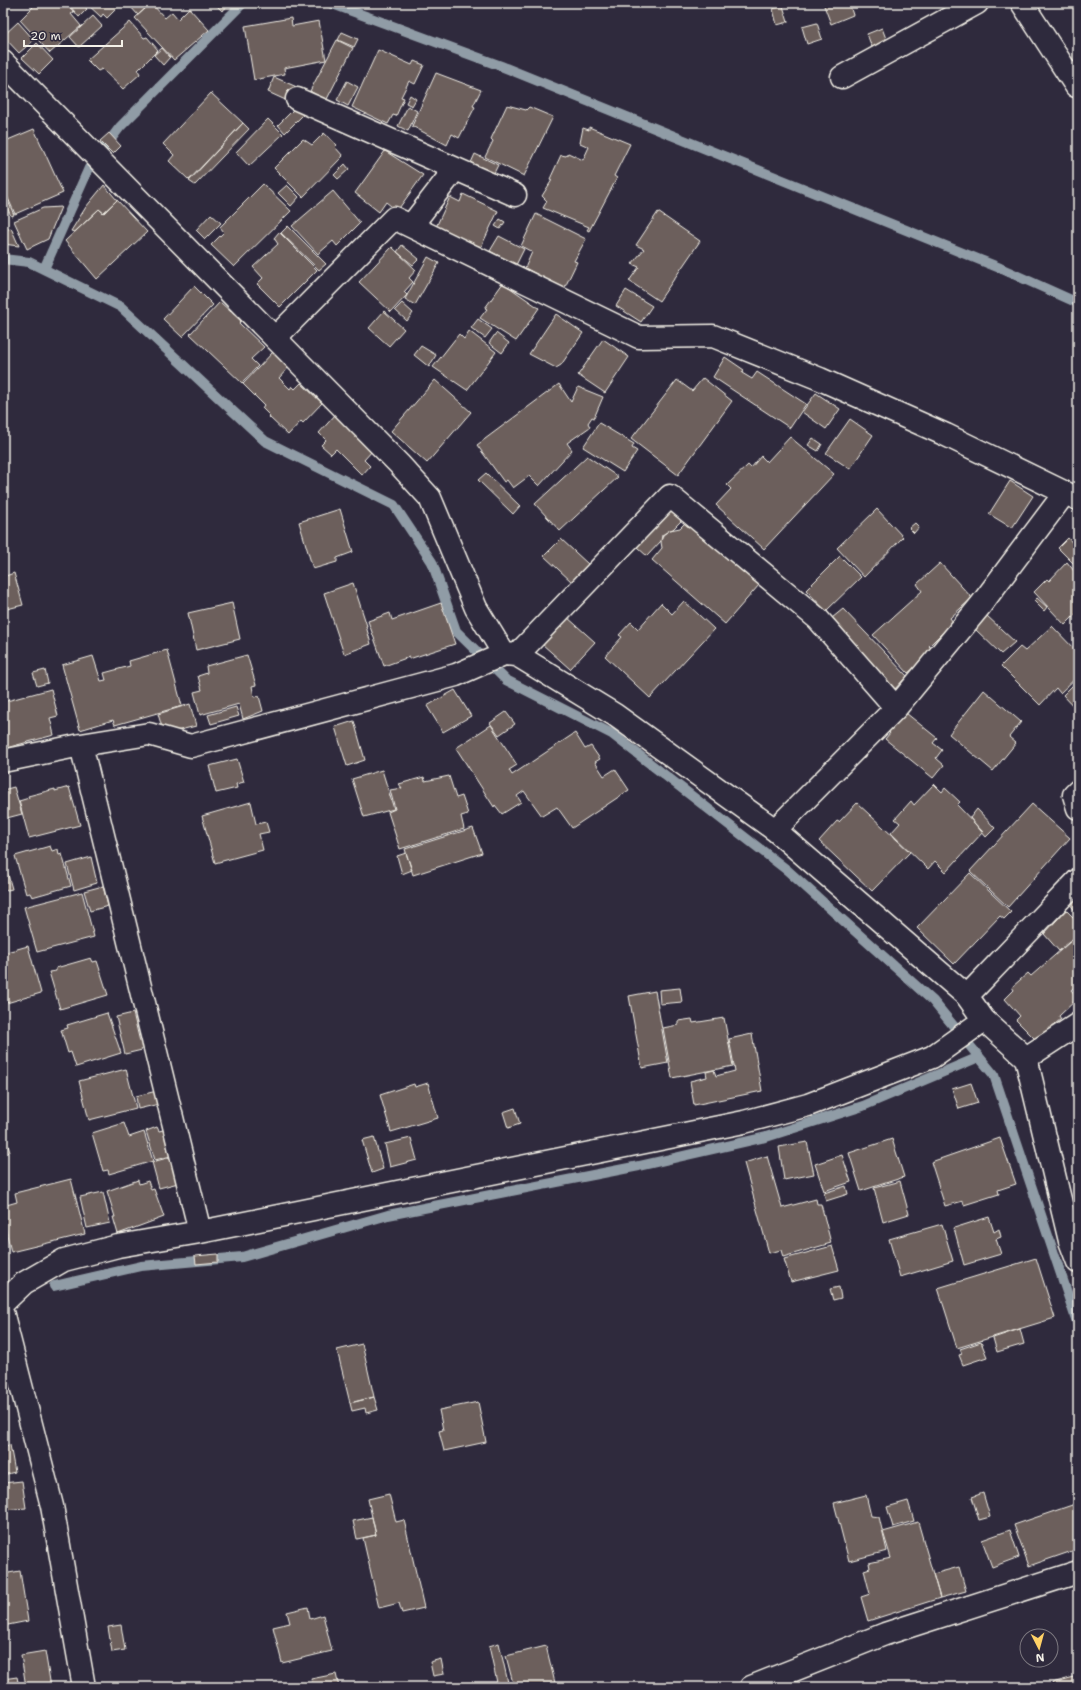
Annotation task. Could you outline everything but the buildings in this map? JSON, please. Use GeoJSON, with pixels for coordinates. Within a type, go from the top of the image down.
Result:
{"type":"FeatureCollection","features":[{"type":"Feature","properties":{"kind":"street"},"geometry":{"type":"LineString","coordinates":[[842,76],[977,3]]}},
{"type":"Feature","properties":{"kind":"street"},"geometry":{"type":"LineString","coordinates":[[1022,3],[1076,86],[1078,84]]}},
{"type":"Feature","properties":{"kind":"street"},"geometry":{"type":"LineString","coordinates":[[3,62],[399,464],[430,498],[476,608],[511,654],[615,715],[775,830],[967,996],[984,1020],[1026,1058],[1070,1241],[1078,1262]]}},
{"type":"Feature","properties":{"kind":"street"},"geometry":{"type":"LineString","coordinates":[[297,99],[515,195]]}},
{"type":"Feature","properties":{"kind":"street"},"geometry":{"type":"LineString","coordinates":[[411,226],[455,169]]}},
{"type":"Feature","properties":{"kind":"street"},"geometry":{"type":"LineString","coordinates":[[275,338],[394,218],[639,337],[713,336],[820,379],[946,435],[1071,496],[896,708],[775,830]]}},
{"type":"Feature","properties":{"kind":"street"},"geometry":{"type":"LineString","coordinates":[[3,761],[81,745],[149,734],[191,746],[456,674],[511,654],[670,496],[818,619],[896,708]]}},
{"type":"Feature","properties":{"kind":"street"},"geometry":{"type":"LineString","coordinates":[[81,745],[200,1232]]}},
{"type":"Feature","properties":{"kind":"street"},"geometry":{"type":"LineString","coordinates":[[1078,791],[1074,795],[1078,808]]}},
{"type":"Feature","properties":{"kind":"street"},"geometry":{"type":"LineString","coordinates":[[967,996],[1078,880]]}},
{"type":"Feature","properties":{"kind":"street"},"geometry":{"type":"LineString","coordinates":[[3,1303],[24,1284],[64,1260],[118,1246],[200,1232],[744,1122],[808,1105],[932,1057],[984,1020]]}},
{"type":"Feature","properties":{"kind":"street"},"geometry":{"type":"LineString","coordinates":[[1026,1058],[1078,1024]]}},
{"type":"Feature","properties":{"kind":"street"},"geometry":{"type":"LineString","coordinates":[[3,1315],[52,1506],[84,1687]]}},
{"type":"Feature","properties":{"kind":"street"},"geometry":{"type":"LineString","coordinates":[[751,1687],[885,1634],[1078,1572]]}},
{"type":"Feature","properties":{"kind":"waterway"},"geometry":{"type":"LineString","coordinates":[[44,269],[89,168],[120,127],[243,3]]}},
{"type":"Feature","properties":{"kind":"waterway"},"geometry":{"type":"LineString","coordinates":[[330,3],[501,66],[1000,268],[1078,303]]}},
{"type":"Feature","properties":{"kind":"waterway"},"geometry":{"type":"LineString","coordinates":[[3,259],[29,262],[121,307],[265,441],[394,505],[432,562],[456,631],[506,680],[612,734],[787,870],[933,1001],[994,1075],[1078,1325]]}},
{"type":"Feature","properties":{"kind":"waterway"},"geometry":{"type":"LineString","coordinates":[[54,1286],[141,1266],[242,1257],[388,1215],[639,1166],[766,1137],[863,1106],[979,1057]]}}]}
